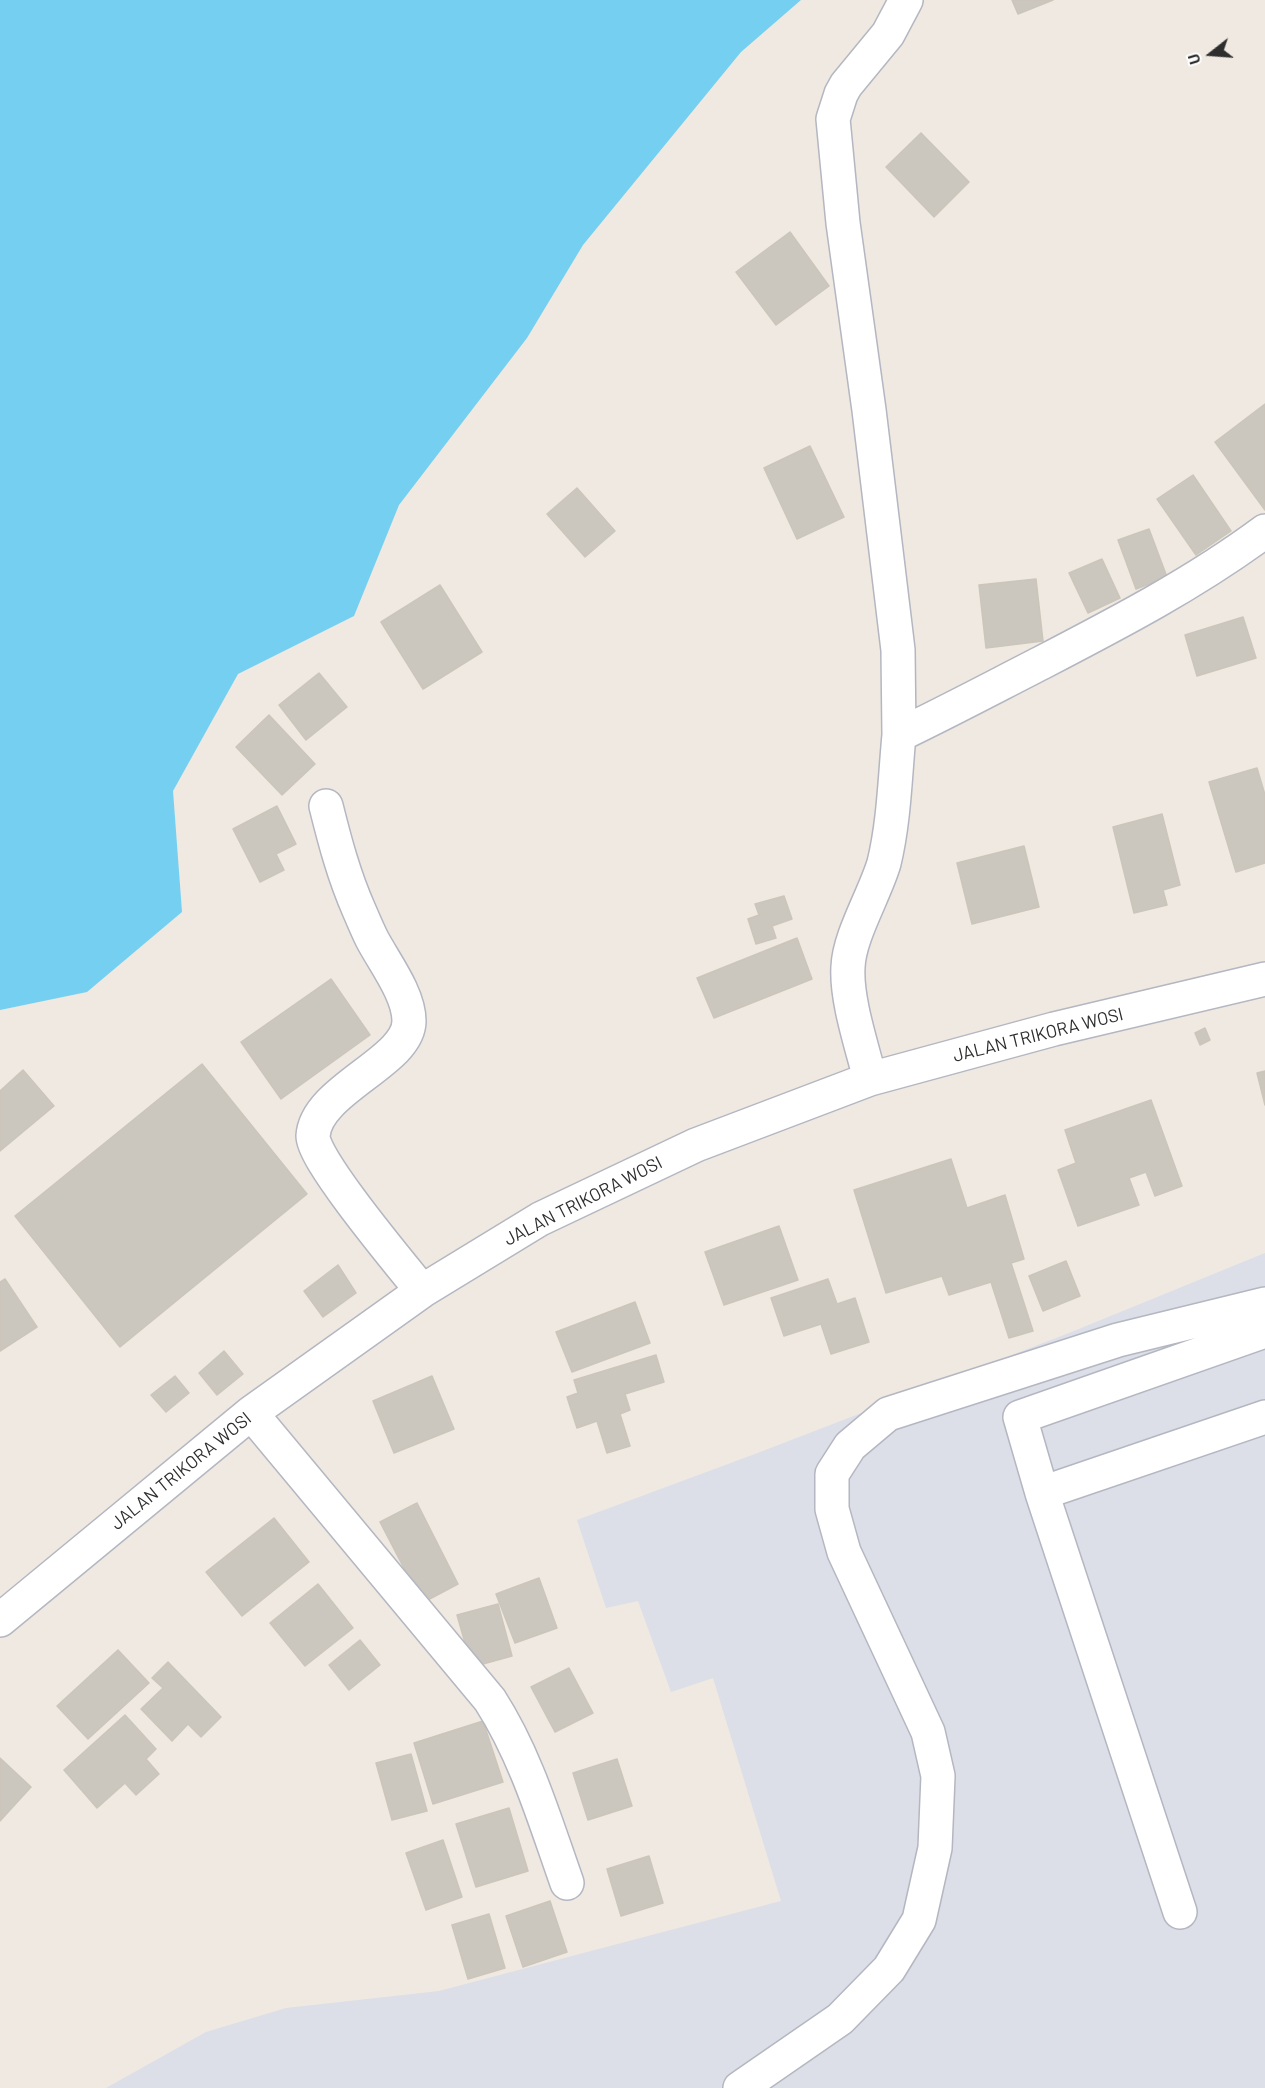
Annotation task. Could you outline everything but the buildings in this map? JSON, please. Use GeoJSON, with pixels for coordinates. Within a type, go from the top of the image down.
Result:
{"type":"FeatureCollection","features":[{"type":"Feature","properties":{"kind":"street"},"geometry":{"type":"LineString","coordinates":[[870,1079],[849,994],[848,966],[854,942],[875,889],[888,843],[899,735],[898,650],[869,410],[843,223],[833,119],[840,94],[888,34],[906,0]]}},
{"type":"Feature","properties":{"kind":"street"},"geometry":{"type":"LineString","coordinates":[[899,735],[945,714],[1096,635],[1195,579],[1265,531]]}},
{"type":"Feature","properties":{"kind":"street"},"geometry":{"type":"LineString","coordinates":[[326,806],[346,879],[371,938],[401,990],[409,1020],[408,1028],[400,1044],[326,1107],[315,1127],[314,1147],[332,1175],[422,1291]]}},
{"type":"Feature","properties":{"kind":"street","name":"JALAN TRIKORA WOSI"},"geometry":{"type":"LineString","coordinates":[[1,1616],[251,1413],[422,1291],[521,1229],[664,1159],[870,1079],[1054,1029],[1265,979]]}},
{"type":"Feature","properties":{"kind":"street"},"geometry":{"type":"LineString","coordinates":[[740,2088],[840,2019],[890,1969],[919,1920],[935,1848],[938,1776],[928,1732],[844,1552],[832,1509],[832,1474],[850,1446],[888,1414],[1118,1340],[1265,1304]]}},
{"type":"Feature","properties":{"kind":"street"},"geometry":{"type":"LineString","coordinates":[[1180,1912],[1042,1493],[1020,1417],[1265,1331]]}},
{"type":"Feature","properties":{"kind":"street"},"geometry":{"type":"LineString","coordinates":[[251,1413],[490,1700],[505,1723],[531,1782],[567,1883]]}},
{"type":"Feature","properties":{"kind":"street"},"geometry":{"type":"LineString","coordinates":[[1042,1493],[1265,1417]]}},
{"type":"Feature","properties":{"kind":"shaded area"},"geometry":{"type":"Polygon","coordinates":[[[1265,1253],[1265,2088],[106,2088],[206,2032],[286,2008],[439,1991],[781,1901],[713,1678],[671,1692],[638,1601],[606,1608],[577,1520],[1069,1333],[1265,1253]]]}},
{"type":"Feature","properties":{"kind":"water"},"geometry":{"type":"Polygon","coordinates":[[[0,0],[801,0],[741,52],[583,245],[527,338],[399,505],[354,616],[238,674],[173,791],[182,912],[87,992],[0,1010],[0,0]]]}}]}
